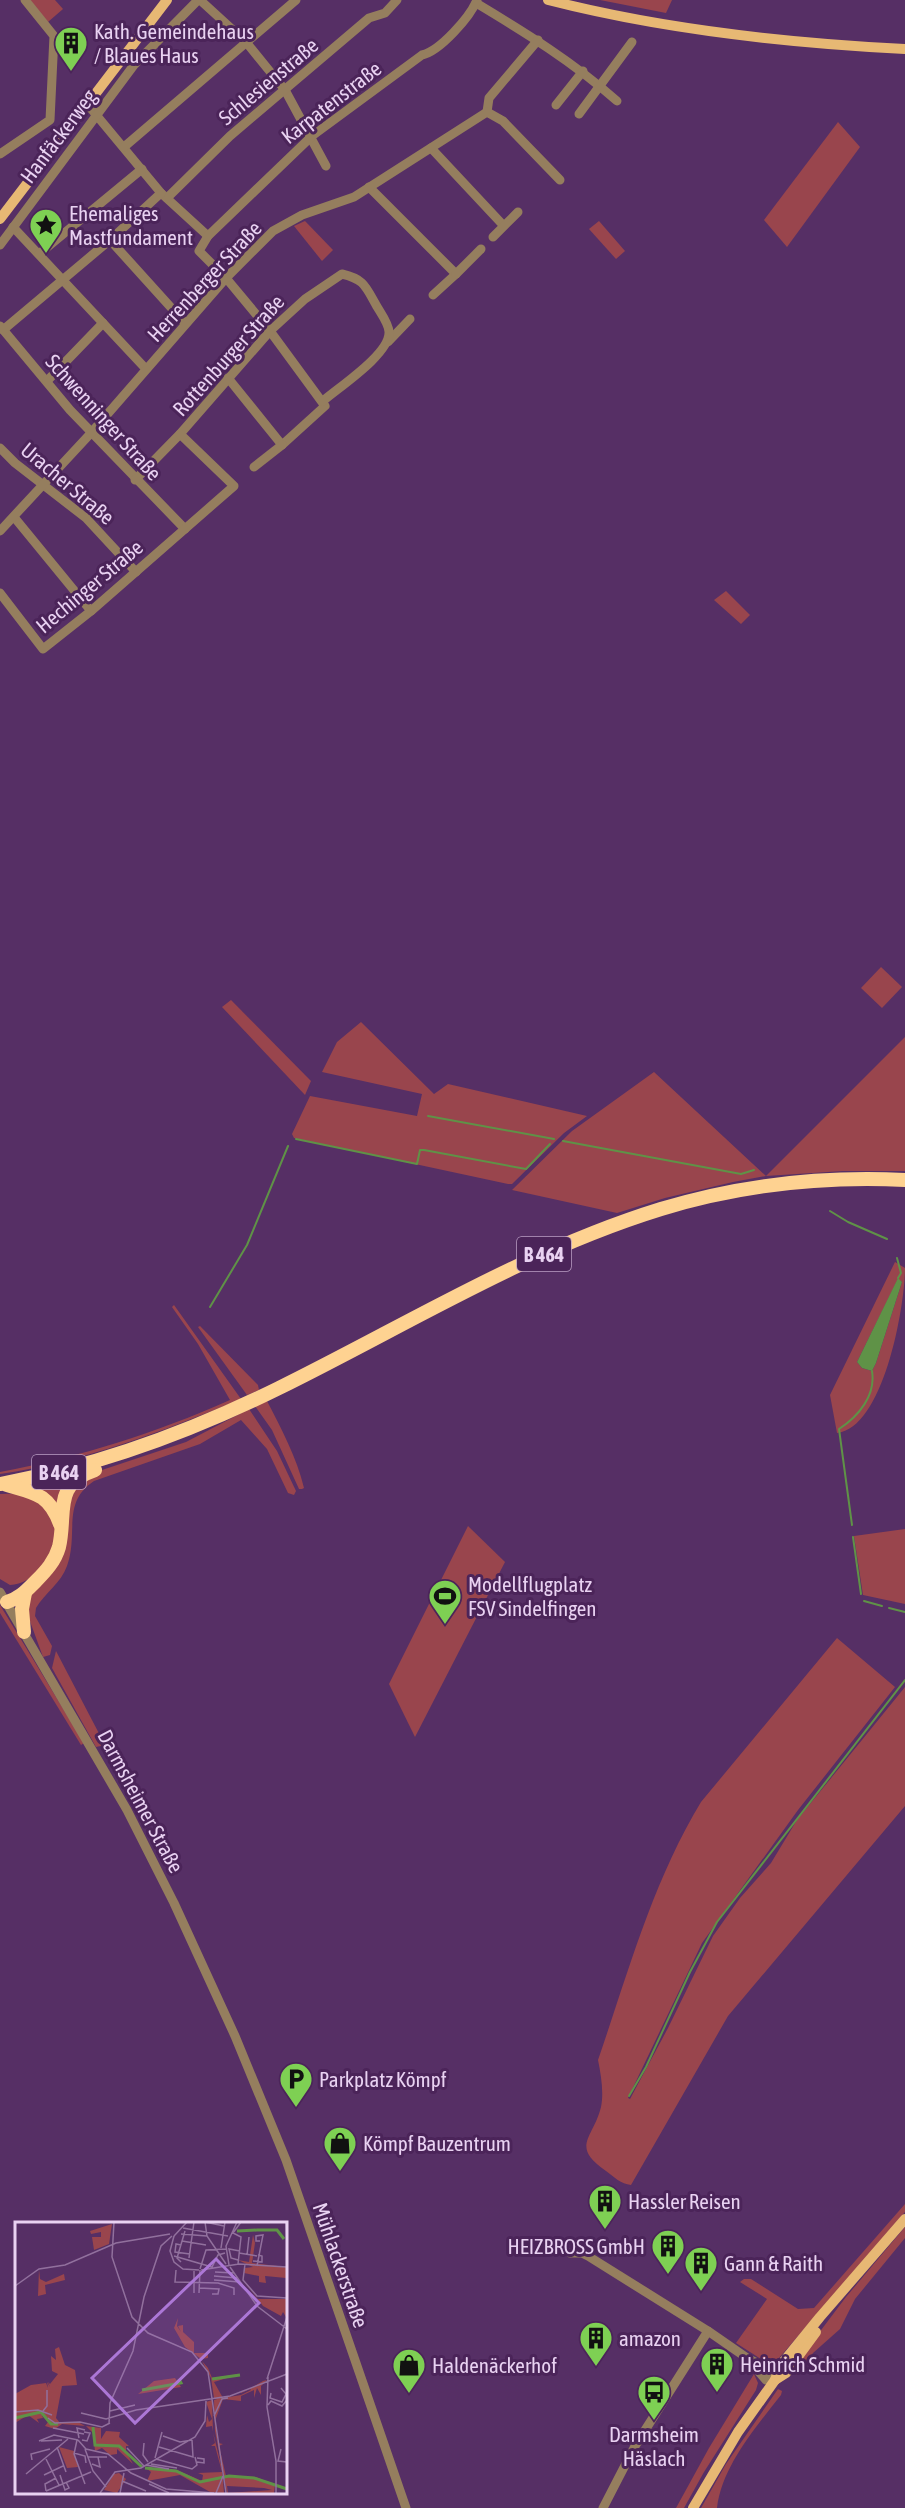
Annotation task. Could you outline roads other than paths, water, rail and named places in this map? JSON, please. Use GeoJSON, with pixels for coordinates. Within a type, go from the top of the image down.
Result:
{"type":"FeatureCollection","features":[{"type":"Feature","properties":{"kind":"highway","name":"B 464"},"geometry":{"type":"LineString","coordinates":[[0,1484],[60,1472],[117,1456],[233,1410],[492,1278],[566,1244],[630,1219],[705,1197],[770,1185],[827,1180],[905,1180]]}},
{"type":"Feature","properties":{"kind":"highway"},"geometry":{"type":"LineString","coordinates":[[24,1632],[22,1609],[25,1593],[49,1568],[55,1557],[60,1544],[64,1497],[71,1484],[117,1456]]}},
{"type":"Feature","properties":{"kind":"highway"},"geometry":{"type":"LineString","coordinates":[[0,1484],[27,1489],[42,1497],[54,1510],[60,1526]]}},
{"type":"Feature","properties":{"kind":"highway"},"geometry":{"type":"LineString","coordinates":[[3,1597],[34,1582]]}},
{"type":"Feature","properties":{"kind":"highway"},"geometry":{"type":"LineString","coordinates":[[3,1597],[25,1593]]}},
{"type":"Feature","properties":{"kind":"main road"},"geometry":{"type":"LineString","coordinates":[[0,219],[167,0]]}},
{"type":"Feature","properties":{"kind":"main road"},"geometry":{"type":"LineString","coordinates":[[548,0],[628,17],[760,38],[905,50]]}},
{"type":"Feature","properties":{"kind":"main road"},"geometry":{"type":"LineString","coordinates":[[693,2508],[738,2432],[775,2380],[779,2368],[905,2219]]}},
{"type":"Feature","properties":{"kind":"street"},"geometry":{"type":"LineString","coordinates":[[0,154],[50,120],[54,36],[25,0]]}},
{"type":"Feature","properties":{"kind":"street"},"geometry":{"type":"LineString","coordinates":[[199,0],[246,42],[285,90],[312,136],[326,166]]}},
{"type":"Feature","properties":{"kind":"street","name":"Hanfäckerweg"},"geometry":{"type":"LineString","coordinates":[[0,245],[134,65],[199,0]]}},
{"type":"Feature","properties":{"kind":"street"},"geometry":{"type":"LineString","coordinates":[[124,147],[296,0]]}},
{"type":"Feature","properties":{"kind":"street","name":"Schlesienstraße"},"geometry":{"type":"LineString","coordinates":[[2,328],[164,195],[369,18],[385,13],[397,0]]}},
{"type":"Feature","properties":{"kind":"street"},"geometry":{"type":"LineString","coordinates":[[476,2],[583,71],[617,101]]}},
{"type":"Feature","properties":{"kind":"street","name":"Karpatenstraße"},"geometry":{"type":"LineString","coordinates":[[208,236],[312,136],[422,55],[428,54],[465,20],[476,2]]}},
{"type":"Feature","properties":{"kind":"street"},"geometry":{"type":"LineString","coordinates":[[538,40],[489,98],[487,112],[503,121],[560,180]]}},
{"type":"Feature","properties":{"kind":"street"},"geometry":{"type":"LineString","coordinates":[[579,114],[633,42]]}},
{"type":"Feature","properties":{"kind":"street"},"geometry":{"type":"LineString","coordinates":[[556,105],[583,71]]}},
{"type":"Feature","properties":{"kind":"street"},"geometry":{"type":"LineString","coordinates":[[88,105],[164,195],[208,236],[200,251],[217,269]]}},
{"type":"Feature","properties":{"kind":"street","name":"Herrenberger Straße"},"geometry":{"type":"LineString","coordinates":[[0,531],[92,433],[185,323],[273,231],[302,215],[337,204],[369,187],[487,112]]}},
{"type":"Feature","properties":{"kind":"street"},"geometry":{"type":"LineString","coordinates":[[431,148],[503,225]]}},
{"type":"Feature","properties":{"kind":"street"},"geometry":{"type":"LineString","coordinates":[[39,254],[142,169]]}},
{"type":"Feature","properties":{"kind":"street"},"geometry":{"type":"LineString","coordinates":[[369,187],[456,274]]}},
{"type":"Feature","properties":{"kind":"street"},"geometry":{"type":"LineString","coordinates":[[493,237],[518,212]]}},
{"type":"Feature","properties":{"kind":"street"},"geometry":{"type":"LineString","coordinates":[[13,227],[146,369]]}},
{"type":"Feature","properties":{"kind":"street"},"geometry":{"type":"LineString","coordinates":[[110,240],[185,323]]}},
{"type":"Feature","properties":{"kind":"street"},"geometry":{"type":"LineString","coordinates":[[433,296],[481,249]]}},
{"type":"Feature","properties":{"kind":"street","name":"Rottenburger Straße"},"geometry":{"type":"LineString","coordinates":[[135,480],[180,434],[270,331],[305,298],[342,274],[356,278],[365,285],[390,330],[388,342]]}},
{"type":"Feature","properties":{"kind":"street"},"geometry":{"type":"LineString","coordinates":[[226,278],[270,331],[324,404]]}},
{"type":"Feature","properties":{"kind":"street"},"geometry":{"type":"LineString","coordinates":[[254,467],[282,445],[373,359],[410,319]]}},
{"type":"Feature","properties":{"kind":"street"},"geometry":{"type":"LineString","coordinates":[[47,381],[103,323]]}},
{"type":"Feature","properties":{"kind":"street","name":"Schwenninger Straße"},"geometry":{"type":"LineString","coordinates":[[2,328],[92,433],[135,480],[185,529]]}},
{"type":"Feature","properties":{"kind":"street"},"geometry":{"type":"LineString","coordinates":[[228,378],[282,445]]}},
{"type":"Feature","properties":{"kind":"street","name":"Hechinger Straße"},"geometry":{"type":"LineString","coordinates":[[0,593],[43,649],[136,572],[234,486],[180,434]]}},
{"type":"Feature","properties":{"kind":"street","name":"Uracher Straße"},"geometry":{"type":"LineString","coordinates":[[0,448],[15,463],[86,518],[136,572]]}},
{"type":"Feature","properties":{"kind":"street"},"geometry":{"type":"LineString","coordinates":[[14,517],[91,610]]}},
{"type":"Feature","properties":{"kind":"street","name":"Darmsheimer Straße"},"geometry":{"type":"LineString","coordinates":[[3,1597],[127,1810],[174,1903],[235,2036]]}},
{"type":"Feature","properties":{"kind":"street","name":"Mühlackerstraße"},"geometry":{"type":"LineString","coordinates":[[235,2036],[286,2160],[406,2508]]}},
{"type":"Feature","properties":{"kind":"street"},"geometry":{"type":"LineString","coordinates":[[570,2253],[582,2253],[588,2256],[747,2358],[767,2368],[775,2380]]}},
{"type":"Feature","properties":{"kind":"street"},"geometry":{"type":"LineString","coordinates":[[603,2508],[635,2446],[708,2331]]}},
{"type":"Feature","properties":{"kind":"waterway"},"geometry":{"type":"LineString","coordinates":[[428,1116],[554,1139]]}},
{"type":"Feature","properties":{"kind":"waterway"},"geometry":{"type":"LineString","coordinates":[[296,1139],[417,1164],[420,1150],[424,1150],[526,1169],[550,1144]]}},
{"type":"Feature","properties":{"kind":"waterway"},"geometry":{"type":"LineString","coordinates":[[563,1141],[741,1174],[754,1170]]}},
{"type":"Feature","properties":{"kind":"waterway"},"geometry":{"type":"LineString","coordinates":[[210,1307],[247,1245],[288,1146]]}},
{"type":"Feature","properties":{"kind":"waterway"},"geometry":{"type":"LineString","coordinates":[[830,1211],[848,1222],[887,1239]]}},
{"type":"Feature","properties":{"kind":"waterway"},"geometry":{"type":"LineString","coordinates":[[897,1258],[901,1273],[898,1278]]}},
{"type":"Feature","properties":{"kind":"waterway"},"geometry":{"type":"LineString","coordinates":[[852,1525],[839,1429],[853,1418],[869,1396],[873,1380],[872,1371]]}},
{"type":"Feature","properties":{"kind":"waterway"},"geometry":{"type":"LineString","coordinates":[[853,1537],[861,1594]]}},
{"type":"Feature","properties":{"kind":"waterway"},"geometry":{"type":"LineString","coordinates":[[864,1601],[882,1606]]}},
{"type":"Feature","properties":{"kind":"waterway"},"geometry":{"type":"LineString","coordinates":[[889,1608],[905,1612]]}},
{"type":"Feature","properties":{"kind":"waterway"},"geometry":{"type":"LineString","coordinates":[[629,2096],[646,2067],[690,1972],[717,1922],[905,1680]]}},
{"type":"Feature","properties":{"kind":"place","name":"Kath. Gemeindehaus / Blaues Haus"},"geometry":{"type":"Point","coordinates":[71,72]}},
{"type":"Feature","properties":{"kind":"place","name":"Ehemaliges Mastfundament"},"geometry":{"type":"Point","coordinates":[46,254]}},
{"type":"Feature","properties":{"kind":"place","name":"Modellflugplatz FSV Sindelfingen"},"geometry":{"type":"Point","coordinates":[445,1625]}},
{"type":"Feature","properties":{"kind":"place","name":"Parkplatz Kömpf"},"geometry":{"type":"Point","coordinates":[296,2108]}},
{"type":"Feature","properties":{"kind":"place","name":"Kömpf Bauzentrum"},"geometry":{"type":"Point","coordinates":[340,2172]}},
{"type":"Feature","properties":{"kind":"place","name":"Hassler Reisen"},"geometry":{"type":"Point","coordinates":[605,2230]}},
{"type":"Feature","properties":{"kind":"place","name":"HEIZBROSS GmbH"},"geometry":{"type":"Point","coordinates":[668,2275]}},
{"type":"Feature","properties":{"kind":"place","name":"Gann & Raith"},"geometry":{"type":"Point","coordinates":[701,2292]}},
{"type":"Feature","properties":{"kind":"place","name":"amazon"},"geometry":{"type":"Point","coordinates":[596,2367]}},
{"type":"Feature","properties":{"kind":"place","name":"Heinrich Schmid"},"geometry":{"type":"Point","coordinates":[717,2393]}},
{"type":"Feature","properties":{"kind":"place","name":"Haldenäckerhof"},"geometry":{"type":"Point","coordinates":[409,2394]}},
{"type":"Feature","properties":{"kind":"place","name":"Darmsheim Häslach"},"geometry":{"type":"Point","coordinates":[654,2421]}}]}
